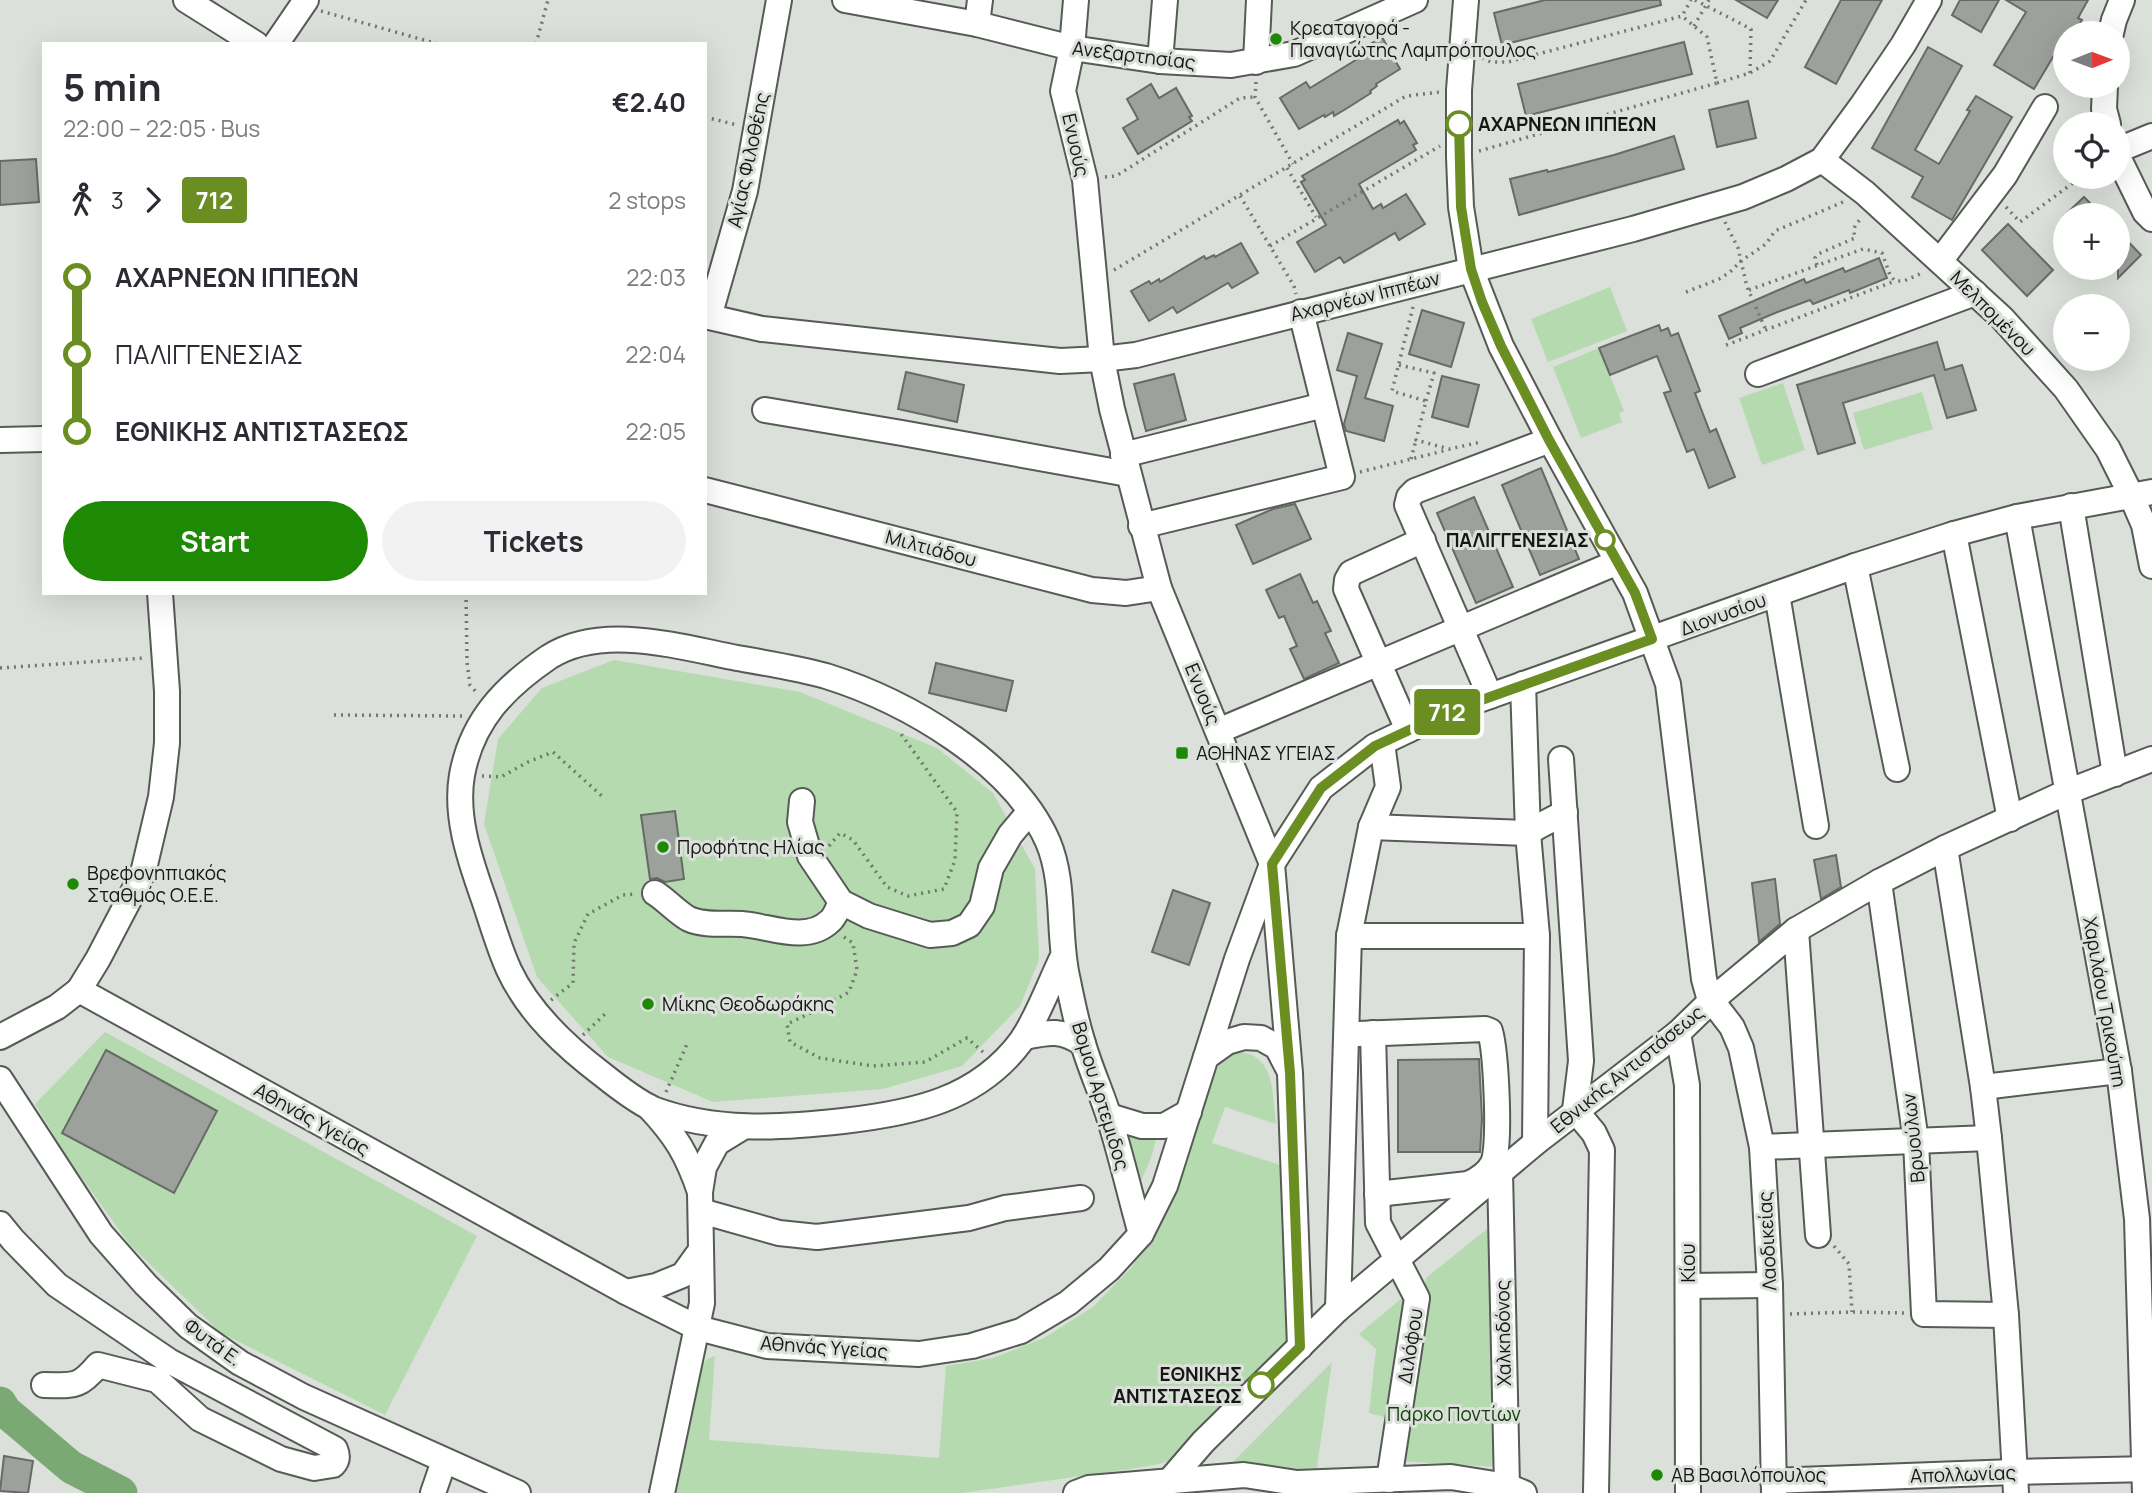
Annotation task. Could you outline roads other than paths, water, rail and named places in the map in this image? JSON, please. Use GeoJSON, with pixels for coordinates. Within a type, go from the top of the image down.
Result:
{"type":"FeatureCollection","features":[{"type":"Feature","properties":{"kind":"street"},"geometry":{"type":"LineString","coordinates":[[187,0],[253,42]]}},
{"type":"Feature","properties":{"kind":"street","name":"Αγίας Φιλοθέης"},"geometry":{"type":"LineString","coordinates":[[707,316],[745,191],[779,0]]}},
{"type":"Feature","properties":{"kind":"street","name":"Ανεξαρτησίας"},"geometry":{"type":"LineString","coordinates":[[845,0],[979,12],[1072,48],[1160,61],[1231,65],[1294,54],[1368,11],[1415,0]]}},
{"type":"Feature","properties":{"kind":"street","name":"Ενυούς"},"geometry":{"type":"LineString","coordinates":[[1076,0],[1072,48],[1063,92],[1085,180],[1102,359],[1126,465],[1159,588],[1272,864],[1290,1073],[1300,1347]]}},
{"type":"Feature","properties":{"kind":"street"},"geometry":{"type":"LineString","coordinates":[[1160,61],[1165,0]]}},
{"type":"Feature","properties":{"kind":"street"},"geometry":{"type":"LineString","coordinates":[[1256,62],[1259,0]]}},
{"type":"Feature","properties":{"kind":"street","name":"Λαοδικείας"},"geometry":{"type":"LineString","coordinates":[[1466,0],[1459,90],[1459,149],[1461,207],[1471,269],[1501,346],[1549,440],[1635,593],[1668,684],[1704,979],[1709,997],[1732,1027],[1741,1048],[1762,1147],[1770,1285],[1773,1487]]}},
{"type":"Feature","properties":{"kind":"street","name":"Αχαρνέων Ιππέων"},"geometry":{"type":"LineString","coordinates":[[707,316],[762,329],[1060,360],[1102,359],[1136,355],[1633,229],[1765,188],[1822,160],[1890,64],[1929,0]]}},
{"type":"Feature","properties":{"kind":"street"},"geometry":{"type":"LineString","coordinates":[[2114,21],[2122,0]]}},
{"type":"Feature","properties":{"kind":"street"},"geometry":{"type":"LineString","coordinates":[[277,42],[304,3]]}},
{"type":"Feature","properties":{"kind":"street"},"geometry":{"type":"LineString","coordinates":[[1940,261],[2005,175],[2045,107]]}},
{"type":"Feature","properties":{"kind":"street"},"geometry":{"type":"LineString","coordinates":[[2130,145],[2152,136]]}},
{"type":"Feature","properties":{"kind":"street","name":"Μελπομένου"},"geometry":{"type":"LineString","coordinates":[[1822,160],[1871,198],[2002,318],[2066,389],[2141,493],[2152,566]]}},
{"type":"Feature","properties":{"kind":"street"},"geometry":{"type":"LineString","coordinates":[[2130,181],[2145,212],[2152,219]]}},
{"type":"Feature","properties":{"kind":"street"},"geometry":{"type":"LineString","coordinates":[[1758,374],[1975,293]]}},
{"type":"Feature","properties":{"kind":"street"},"geometry":{"type":"LineString","coordinates":[[1141,526],[1342,477],[1301,312]]}},
{"type":"Feature","properties":{"kind":"street"},"geometry":{"type":"LineString","coordinates":[[765,410],[902,433],[1126,465],[1324,405]]}},
{"type":"Feature","properties":{"kind":"street"},"geometry":{"type":"LineString","coordinates":[[0,440],[42,439]]}},
{"type":"Feature","properties":{"kind":"street"},"geometry":{"type":"LineString","coordinates":[[1490,696],[1406,505],[1415,491],[1549,440]]}},
{"type":"Feature","properties":{"kind":"street","name":"Μιλτιάδου"},"geometry":{"type":"LineString","coordinates":[[707,490],[1092,590],[1126,593],[1159,588]]}},
{"type":"Feature","properties":{"kind":"street","name":"Διονυσίου"},"geometry":{"type":"LineString","coordinates":[[1272,864],[1321,788],[1375,746],[1448,712],[1855,566],[1954,534],[2017,517],[2141,493]]}},
{"type":"Feature","properties":{"kind":"street"},"geometry":{"type":"LineString","coordinates":[[2071,506],[2115,774]]}},
{"type":"Feature","properties":{"kind":"street","name":"Χαριλάου Τρικούπη"},"geometry":{"type":"LineString","coordinates":[[2017,517],[2119,1071],[2137,1219],[2147,1477]]}},
{"type":"Feature","properties":{"kind":"street"},"geometry":{"type":"LineString","coordinates":[[1954,534],[2010,819]]}},
{"type":"Feature","properties":{"kind":"street"},"geometry":{"type":"LineString","coordinates":[[1408,730],[1346,589],[1351,573],[1423,540]]}},
{"type":"Feature","properties":{"kind":"street"},"geometry":{"type":"LineString","coordinates":[[1218,730],[1618,562]]}},
{"type":"Feature","properties":{"kind":"street"},"geometry":{"type":"LineString","coordinates":[[1855,566],[1896,769]]}},
{"type":"Feature","properties":{"kind":"street"},"geometry":{"type":"LineString","coordinates":[[1777,594],[1816,826]]}},
{"type":"Feature","properties":{"kind":"street"},"geometry":{"type":"LineString","coordinates":[[0,1037],[57,1007],[79,990],[143,873],[161,797],[167,743],[167,691],[160,595]]}},
{"type":"Feature","properties":{"kind":"street","name":"Βομου Αρτεμιδος"},"geometry":{"type":"LineString","coordinates":[[653,1109],[611,1082],[569,1048],[536,1013],[510,972],[475,874],[461,818],[462,776],[476,731],[498,698],[524,674],[561,650],[610,638],[661,644],[824,676],[876,695],[917,715],[997,772],[1030,811],[1049,844],[1060,892],[1062,958],[1083,1044],[1109,1116],[1140,1234]]}},
{"type":"Feature","properties":{"kind":"street"},"geometry":{"type":"LineString","coordinates":[[1523,684],[1528,834],[1537,936],[1535,1143]]}},
{"type":"Feature","properties":{"kind":"street"},"geometry":{"type":"LineString","coordinates":[[1338,1309],[1349,936],[1371,827],[1388,787],[1382,743]]}},
{"type":"Feature","properties":{"kind":"street"},"geometry":{"type":"LineString","coordinates":[[1561,759],[1581,1061],[1575,1110],[1594,1133],[1602,1150],[1596,1493]]}},
{"type":"Feature","properties":{"kind":"street","name":"Εθνικής Αντιστάσεως"},"geometry":{"type":"LineString","coordinates":[[1167,1489],[1203,1442],[1338,1309],[1575,1110],[1678,1033],[1712,1000],[1796,930],[1945,848],[2067,792],[2152,759]]}},
{"type":"Feature","properties":{"kind":"street"},"geometry":{"type":"LineString","coordinates":[[802,801],[800,822],[810,856],[841,902],[869,916],[930,935],[952,933],[969,925],[982,906],[991,868],[1010,835],[1030,811]]}},
{"type":"Feature","properties":{"kind":"street"},"geometry":{"type":"LineString","coordinates":[[1371,827],[1528,834],[1541,823],[1565,812]]}},
{"type":"Feature","properties":{"kind":"street"},"geometry":{"type":"LineString","coordinates":[[1945,848],[1989,1138],[2006,1315],[2015,1482]]}},
{"type":"Feature","properties":{"kind":"street","name":"Αθηνάς Υγείας"},"geometry":{"type":"LineString","coordinates":[[79,990],[626,1292],[698,1328],[767,1346],[919,1354],[972,1346],[1021,1331],[1068,1303],[1109,1269],[1140,1234],[1165,1186],[1237,959],[1272,864]]}},
{"type":"Feature","properties":{"kind":"street","name":"Βρυούλων"},"geometry":{"type":"LineString","coordinates":[[1879,882],[1916,1141],[1924,1314],[2006,1315]]}},
{"type":"Feature","properties":{"kind":"street"},"geometry":{"type":"LineString","coordinates":[[655,892],[687,918],[702,923],[759,925],[778,931],[803,933],[830,921],[841,902]]}},
{"type":"Feature","properties":{"kind":"street"},"geometry":{"type":"LineString","coordinates":[[1796,930],[1818,1235]]}},
{"type":"Feature","properties":{"kind":"street"},"geometry":{"type":"LineString","coordinates":[[1349,936],[1537,936]]}},
{"type":"Feature","properties":{"kind":"street"},"geometry":{"type":"LineString","coordinates":[[653,1109],[697,1122],[743,1127],[796,1126],[890,1116],[941,1102],[975,1085],[1024,1037],[1062,958]]}},
{"type":"Feature","properties":{"kind":"street"},"geometry":{"type":"LineString","coordinates":[[1347,1034],[1485,1029],[1490,1031],[1495,1052],[1497,1148],[1493,1164],[1480,1179],[1468,1184],[1377,1194]]}},
{"type":"Feature","properties":{"kind":"street"},"geometry":{"type":"LineString","coordinates":[[1024,1037],[1049,1032],[1069,1034],[1083,1044]]}},
{"type":"Feature","properties":{"kind":"street","name":"Διλόφου"},"geometry":{"type":"LineString","coordinates":[[1373,1033],[1378,1223],[1417,1298],[1389,1480]]}},
{"type":"Feature","properties":{"kind":"street","name":"Κίου"},"geometry":{"type":"LineString","coordinates":[[1678,1033],[1687,1085],[1688,1493]]}},
{"type":"Feature","properties":{"kind":"street"},"geometry":{"type":"LineString","coordinates":[[1206,1057],[1227,1042],[1244,1037],[1261,1038],[1277,1047],[1290,1073]]}},
{"type":"Feature","properties":{"kind":"street"},"geometry":{"type":"LineString","coordinates":[[1983,1087],[2119,1071]]}},
{"type":"Feature","properties":{"kind":"street","name":"Φυτά Ε."},"geometry":{"type":"LineString","coordinates":[[0,1079],[100,1234],[188,1326],[240,1363],[283,1386],[518,1493]]}},
{"type":"Feature","properties":{"kind":"street"},"geometry":{"type":"LineString","coordinates":[[653,1109],[671,1130],[688,1158],[701,1202]]}},
{"type":"Feature","properties":{"kind":"street"},"geometry":{"type":"LineString","coordinates":[[1109,1116],[1142,1126],[1164,1126],[1189,1112]]}},
{"type":"Feature","properties":{"kind":"street"},"geometry":{"type":"LineString","coordinates":[[662,1493],[702,1303],[701,1202],[704,1167],[717,1143],[743,1127]]}},
{"type":"Feature","properties":{"kind":"street"},"geometry":{"type":"LineString","coordinates":[[1762,1147],[1989,1138]]}},
{"type":"Feature","properties":{"kind":"street","name":"Χαλκηδόνος"},"geometry":{"type":"LineString","coordinates":[[1500,1171],[1511,1491]]}},
{"type":"Feature","properties":{"kind":"street"},"geometry":{"type":"LineString","coordinates":[[701,1202],[779,1233],[817,1237],[969,1218],[1006,1208],[1081,1198]]}},
{"type":"Feature","properties":{"kind":"street"},"geometry":{"type":"LineString","coordinates":[[0,1224],[57,1285],[169,1361],[335,1449],[337,1461],[333,1465],[314,1468],[281,1459],[200,1419],[157,1380],[99,1365],[86,1380],[74,1385],[44,1385]]}},
{"type":"Feature","properties":{"kind":"street"},"geometry":{"type":"LineString","coordinates":[[626,1292],[656,1286],[684,1275],[701,1250]]}},
{"type":"Feature","properties":{"kind":"street"},"geometry":{"type":"LineString","coordinates":[[1688,1286],[1770,1285]]}},
{"type":"Feature","properties":{"kind":"street"},"geometry":{"type":"LineString","coordinates":[[433,1493],[444,1461]]}},
{"type":"Feature","properties":{"kind":"street"},"geometry":{"type":"LineString","coordinates":[[1076,1493],[1090,1488],[1167,1489],[1244,1475],[1297,1483],[1451,1477],[1511,1491]]}},
{"type":"Feature","properties":{"kind":"street","name":"Απολλωνίας"},"geometry":{"type":"LineString","coordinates":[[1773,1487],[2147,1477]]}},
{"type":"Feature","properties":{"kind":"street"},"geometry":{"type":"LineString","coordinates":[[1256,1493],[1297,1483]]}},
{"type":"Feature","properties":{"kind":"waterway"},"geometry":{"type":"LineString","coordinates":[[0,1403],[5,1411],[71,1467],[121,1493]]}},
{"type":"Feature","properties":{"kind":"place","name":"Κρεαταγορά - Παναγιώτης Λαμπρόπουλος"},"geometry":{"type":"Point","coordinates":[1276,39]}},
{"type":"Feature","properties":{"kind":"place","name":"ΑΧΑΡΝΕΩΝ ΙΠΠΕΩΝ"},"geometry":{"type":"Point","coordinates":[1459,124]}},
{"type":"Feature","properties":{"kind":"place","name":"ΠΑΛΙΓΓΕΝΕΣΙΑΣ"},"geometry":{"type":"Point","coordinates":[1605,540]}},
{"type":"Feature","properties":{"kind":"place","name":"ΑΘΗΝΑΣ ΥΓΕΙΑΣ"},"geometry":{"type":"Point","coordinates":[1182,753]}},
{"type":"Feature","properties":{"kind":"place","name":"Προφήτης Ηλίας"},"geometry":{"type":"Point","coordinates":[663,847]}},
{"type":"Feature","properties":{"kind":"place","name":"Βρεφονηπιακός Σταθμός Ο.Ε.Ε."},"geometry":{"type":"Point","coordinates":[73,884]}},
{"type":"Feature","properties":{"kind":"place","name":"Μίκης Θεοδωράκης"},"geometry":{"type":"Point","coordinates":[648,1004]}},
{"type":"Feature","properties":{"kind":"place","name":"ΕΘΝΙΚΗΣ ΑΝΤΙΣΤΑΣΕΩΣ"},"geometry":{"type":"Point","coordinates":[1261,1385]}},
{"type":"Feature","properties":{"kind":"place","name":"ΑΒ Βασιλόπουλος"},"geometry":{"type":"Point","coordinates":[1657,1475]}},
{"type":"Feature","properties":{"kind":"park label","name":"Πάρκο Ποντίων"},"geometry":{"type":"Point","coordinates":[1454,1414]}}]}
